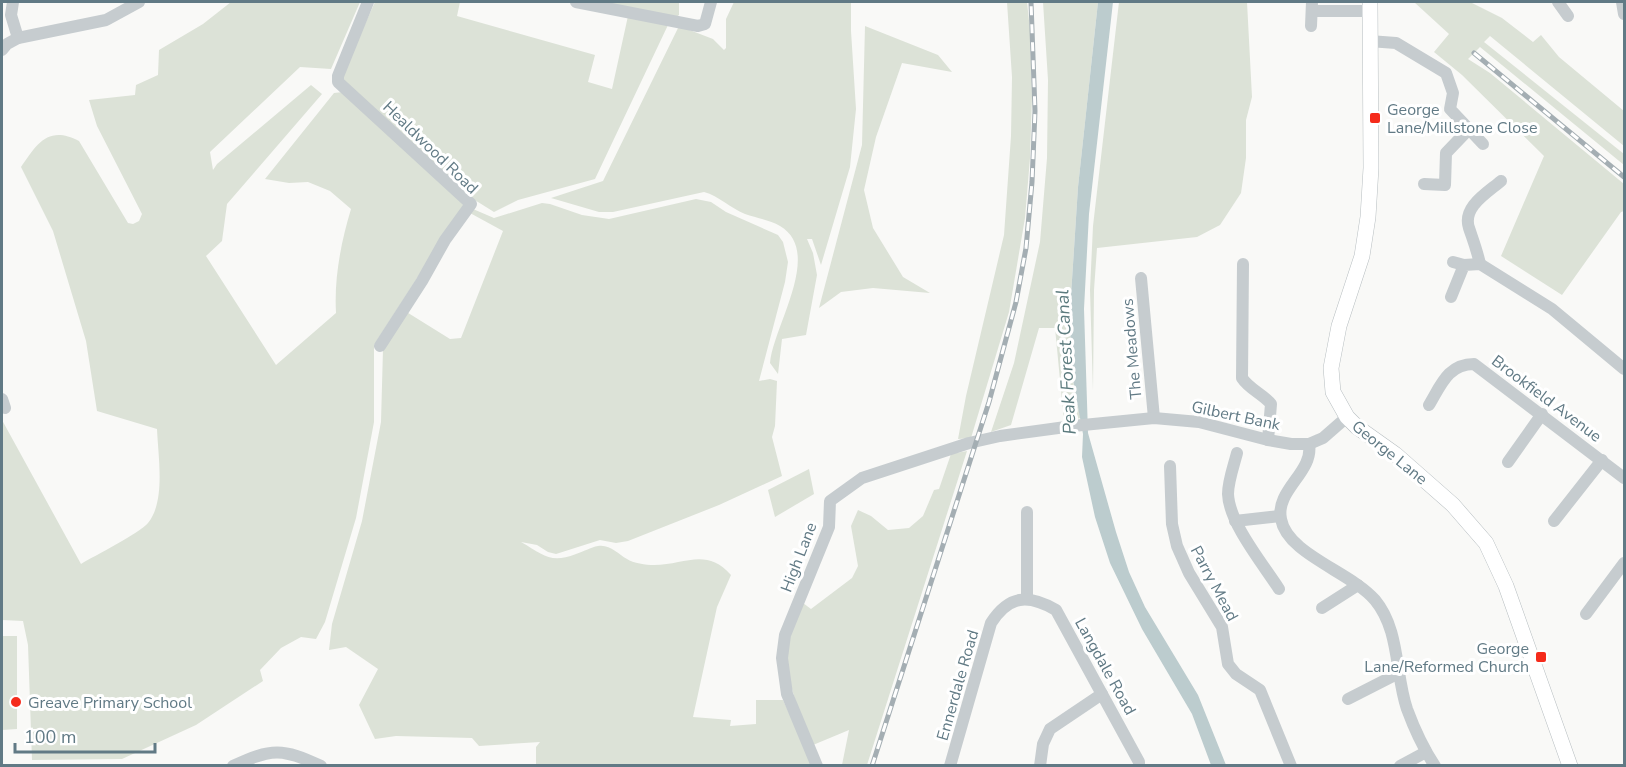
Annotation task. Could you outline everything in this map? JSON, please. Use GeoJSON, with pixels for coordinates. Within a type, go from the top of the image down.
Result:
{"type":"FeatureCollection","features":[{"type":"Feature","properties":{"kind":"main road","name":"George Lane"},"geometry":{"type":"LineString","coordinates":[[1370,6],[1371,168],[1368,218],[1362,256],[1339,326],[1331,368],[1333,392],[1347,417],[1357,427],[1395,454],[1453,505],[1486,543],[1506,586],[1570,765]]}},
{"type":"Feature","properties":{"kind":"street"},"geometry":{"type":"LineString","coordinates":[[13,2],[11,15],[18,38]]}},
{"type":"Feature","properties":{"kind":"street"},"geometry":{"type":"LineString","coordinates":[[2,50],[18,38],[106,20],[139,2]]}},
{"type":"Feature","properties":{"kind":"street","name":"Healdwood Road"},"geometry":{"type":"LineString","coordinates":[[368,2],[338,76],[338,82],[471,204],[445,240],[422,281],[380,346]]}},
{"type":"Feature","properties":{"kind":"street"},"geometry":{"type":"LineString","coordinates":[[576,2],[698,26],[705,24],[711,2]]}},
{"type":"Feature","properties":{"kind":"street"},"geometry":{"type":"LineString","coordinates":[[1557,2],[1568,16]]}},
{"type":"Feature","properties":{"kind":"street"},"geometry":{"type":"LineString","coordinates":[[1622,2],[1624,14]]}},
{"type":"Feature","properties":{"kind":"street"},"geometry":{"type":"LineString","coordinates":[[1311,26],[1312,6],[1370,6]]}},
{"type":"Feature","properties":{"kind":"street"},"geometry":{"type":"LineString","coordinates":[[1369,41],[1396,43],[1446,73],[1452,93],[1450,109],[1482,144]]}},
{"type":"Feature","properties":{"kind":"street"},"geometry":{"type":"LineString","coordinates":[[1424,184],[1445,185],[1446,153],[1469,129]]}},
{"type":"Feature","properties":{"kind":"street"},"geometry":{"type":"LineString","coordinates":[[1480,264],[1477,246],[1468,226],[1467,215],[1473,205],[1501,181]]}},
{"type":"Feature","properties":{"kind":"street"},"geometry":{"type":"LineString","coordinates":[[1243,264],[1242,378],[1246,385],[1264,396],[1271,404],[1268,440]]}},
{"type":"Feature","properties":{"kind":"street"},"geometry":{"type":"LineString","coordinates":[[1451,297],[1458,264],[1480,264],[1552,309],[1624,369]]}},
{"type":"Feature","properties":{"kind":"street","name":"The Meadows"},"geometry":{"type":"LineString","coordinates":[[1142,278],[1154,418]]}},
{"type":"Feature","properties":{"kind":"street","name":"Brookfield Avenue"},"geometry":{"type":"LineString","coordinates":[[1428,405],[1451,369],[1463,364],[1474,364],[1624,478]]}},
{"type":"Feature","properties":{"kind":"street"},"geometry":{"type":"LineString","coordinates":[[1508,462],[1542,414]]}},
{"type":"Feature","properties":{"kind":"street"},"geometry":{"type":"LineString","coordinates":[[1347,417],[1323,438],[1309,444],[1310,451],[1305,464],[1282,500],[1280,516],[1285,532],[1295,544],[1358,585],[1376,601],[1387,623],[1395,648],[1406,708],[1426,752],[1435,765]]}},
{"type":"Feature","properties":{"kind":"street","name":"Gilbert Bank"},"geometry":{"type":"LineString","coordinates":[[1073,426],[1154,418],[1199,422],[1268,440],[1309,444]]}},
{"type":"Feature","properties":{"kind":"street","name":"High Lane"},"geometry":{"type":"LineString","coordinates":[[817,765],[787,694],[782,658],[785,635],[829,528],[830,501],[862,478],[969,443],[1000,436],[1073,426]]}},
{"type":"Feature","properties":{"kind":"street"},"geometry":{"type":"LineString","coordinates":[[1237,453],[1228,492],[1230,505],[1235,521],[1279,589]]}},
{"type":"Feature","properties":{"kind":"street"},"geometry":{"type":"LineString","coordinates":[[1554,522],[1602,460]]}},
{"type":"Feature","properties":{"kind":"street","name":"Parry Mead"},"geometry":{"type":"LineString","coordinates":[[1170,466],[1172,524],[1177,546],[1189,573],[1222,627],[1228,664],[1236,674],[1260,690],[1291,765]]}},
{"type":"Feature","properties":{"kind":"street"},"geometry":{"type":"LineString","coordinates":[[1027,512],[1027,599]]}},
{"type":"Feature","properties":{"kind":"street"},"geometry":{"type":"LineString","coordinates":[[1235,521],[1280,516]]}},
{"type":"Feature","properties":{"kind":"street"},"geometry":{"type":"LineString","coordinates":[[1586,614],[1624,563]]}},
{"type":"Feature","properties":{"kind":"street"},"geometry":{"type":"LineString","coordinates":[[1614,577],[1624,585]]}},
{"type":"Feature","properties":{"kind":"street"},"geometry":{"type":"LineString","coordinates":[[1322,608],[1358,585]]}},
{"type":"Feature","properties":{"kind":"street","name":"Langdale Road"},"geometry":{"type":"LineString","coordinates":[[1027,599],[1041,601],[1056,610],[1139,765]]}},
{"type":"Feature","properties":{"kind":"street","name":"Ennerdale Road"},"geometry":{"type":"LineString","coordinates":[[951,765],[992,624],[1000,610],[1016,600],[1027,599]]}},
{"type":"Feature","properties":{"kind":"street"},"geometry":{"type":"LineString","coordinates":[[1348,699],[1399,673]]}},
{"type":"Feature","properties":{"kind":"street"},"geometry":{"type":"LineString","coordinates":[[1040,765],[1043,744],[1050,729],[1102,694]]}},
{"type":"Feature","properties":{"kind":"street"},"geometry":{"type":"LineString","coordinates":[[233,765],[257,754],[277,751],[299,755],[321,765]]}},
{"type":"Feature","properties":{"kind":"street"},"geometry":{"type":"LineString","coordinates":[[1400,765],[1426,752]]}},
{"type":"Feature","properties":{"kind":"shaded area"},"geometry":{"type":"Polygon","coordinates":[[[231,2],[360,2],[331,69],[300,67],[210,152],[213,170],[217,164],[311,85],[322,94],[227,204],[222,241],[206,256],[276,365],[336,313],[339,260],[351,209],[330,191],[308,182],[289,183],[265,179],[334,93],[343,92],[465,204],[374,345],[374,422],[356,518],[325,622],[316,639],[301,637],[281,648],[260,670],[263,681],[196,725],[122,759],[32,760],[28,645],[23,621],[2,620],[2,420],[81,564],[127,538],[148,523],[157,503],[160,478],[157,429],[97,411],[86,341],[53,231],[21,167],[44,139],[59,135],[79,141],[128,223],[133,224],[139,221],[142,214],[97,126],[89,100],[135,95],[136,85],[158,75],[159,50],[203,24],[231,2]]]}},
{"type":"Feature","properties":{"kind":"shaded area"},"geometry":{"type":"Polygon","coordinates":[[[375,2],[460,2],[457,16],[595,55],[588,82],[612,89],[628,16],[668,25],[595,179],[518,200],[494,212],[470,197],[343,81],[343,72],[375,2]]]}},
{"type":"Feature","properties":{"kind":"shaded area"},"geometry":{"type":"Polygon","coordinates":[[[602,2],[679,2],[679,15],[675,18],[602,2]]]}},
{"type":"Feature","properties":{"kind":"shaded area"},"geometry":{"type":"Polygon","coordinates":[[[734,2],[851,2],[856,109],[850,167],[821,265],[812,239],[807,239],[813,253],[817,275],[806,335],[782,339],[778,374],[770,363],[797,271],[797,253],[792,238],[780,226],[745,214],[704,192],[613,212],[599,212],[551,198],[603,181],[679,26],[713,39],[724,50],[726,48],[726,19],[734,2]]]}},
{"type":"Feature","properties":{"kind":"shaded area"},"geometry":{"type":"Polygon","coordinates":[[[1007,2],[1027,2],[1030,30],[1032,97],[1025,218],[1009,312],[971,438],[958,439],[1004,235],[1011,136],[1012,77],[1007,2]]]}},
{"type":"Feature","properties":{"kind":"shaded area"},"geometry":{"type":"Polygon","coordinates":[[[1043,2],[1098,2],[1078,187],[1070,311],[1071,369],[1081,418],[1064,421],[1055,328],[1039,328],[1011,425],[991,432],[1014,363],[1040,242],[1047,158],[1048,80],[1043,2]]]}},
{"type":"Feature","properties":{"kind":"shaded area"},"geometry":{"type":"Polygon","coordinates":[[[1098,2],[1113,2],[1089,214],[1084,309],[1088,433],[1129,572],[1145,607],[1198,695],[1226,765],[1211,765],[1192,714],[1142,629],[1110,563],[1095,517],[1082,457],[1083,434],[1071,369],[1070,311],[1078,187],[1098,2]]]}},
{"type":"Feature","properties":{"kind":"shaded area"},"geometry":{"type":"Polygon","coordinates":[[[1119,2],[1247,2],[1252,97],[1246,120],[1246,158],[1241,193],[1220,225],[1197,237],[1097,248],[1094,290],[1093,391],[1090,290],[1093,226],[1119,2]]]}},
{"type":"Feature","properties":{"kind":"shaded area"},"geometry":{"type":"Polygon","coordinates":[[[1414,2],[1470,2],[1502,18],[1533,42],[1541,35],[1559,57],[1624,111],[1624,146],[1490,36],[1484,42],[1624,154],[1624,165],[1480,47],[1468,59],[1490,73],[1624,184],[1624,211],[1621,212],[1562,295],[1501,256],[1544,156],[1462,75],[1434,52],[1449,34],[1414,2]]]}},
{"type":"Feature","properties":{"kind":"shaded area"},"geometry":{"type":"Polygon","coordinates":[[[865,26],[938,55],[952,72],[902,63],[876,137],[864,190],[873,228],[903,277],[930,293],[873,288],[841,292],[819,308],[862,145],[865,26]]]}},
{"type":"Feature","properties":{"kind":"shaded area"},"geometry":{"type":"Polygon","coordinates":[[[696,199],[711,202],[726,212],[778,235],[783,242],[788,262],[785,282],[759,381],[770,379],[777,381],[775,426],[772,437],[782,476],[719,505],[628,541],[616,543],[600,540],[556,554],[537,545],[521,542],[553,558],[567,557],[602,546],[636,563],[654,565],[704,560],[722,567],[731,575],[717,607],[693,717],[731,720],[730,726],[756,724],[756,700],[783,700],[813,765],[536,765],[536,747],[540,742],[479,746],[472,738],[396,736],[375,739],[359,705],[378,669],[346,647],[329,650],[332,624],[362,521],[381,422],[383,349],[405,311],[450,339],[461,338],[503,231],[470,213],[473,209],[494,218],[542,203],[582,215],[609,219],[696,199]]]}},
{"type":"Feature","properties":{"kind":"shaded area"},"geometry":{"type":"Polygon","coordinates":[[[967,451],[867,765],[842,765],[849,730],[813,745],[789,676],[787,662],[790,633],[803,603],[811,609],[852,578],[858,566],[851,526],[858,510],[871,516],[888,530],[909,528],[923,516],[934,490],[939,489],[951,454],[967,451]]]}},
{"type":"Feature","properties":{"kind":"shaded area"},"geometry":{"type":"Polygon","coordinates":[[[809,469],[814,494],[775,517],[768,490],[809,469]]]}},
{"type":"Feature","properties":{"kind":"shaded area"},"geometry":{"type":"Polygon","coordinates":[[[2,636],[17,636],[17,729],[2,730],[2,636]]]}},
{"type":"Feature","properties":{"kind":"railway"},"geometry":{"type":"LineString","coordinates":[[872,766],[989,402],[1016,302],[1026,248],[1032,182],[1035,111],[1031,2]]}},
{"type":"Feature","properties":{"kind":"railway"},"geometry":{"type":"LineString","coordinates":[[1474,53],[1624,177]]}},
{"type":"Feature","properties":{"kind":"place","name":"George Lane/Millstone Close"},"geometry":{"type":"Point","coordinates":[1375,118]}},
{"type":"Feature","properties":{"kind":"place","name":"George Lane/Reformed Church"},"geometry":{"type":"Point","coordinates":[1541,657]}},
{"type":"Feature","properties":{"kind":"place","name":"Greave Primary School"},"geometry":{"type":"Point","coordinates":[16,702]}},
{"type":"Feature","properties":{"kind":"water label","name":"Peak Forest Canal"},"geometry":{"type":"Point","coordinates":[1066,362]}}]}
